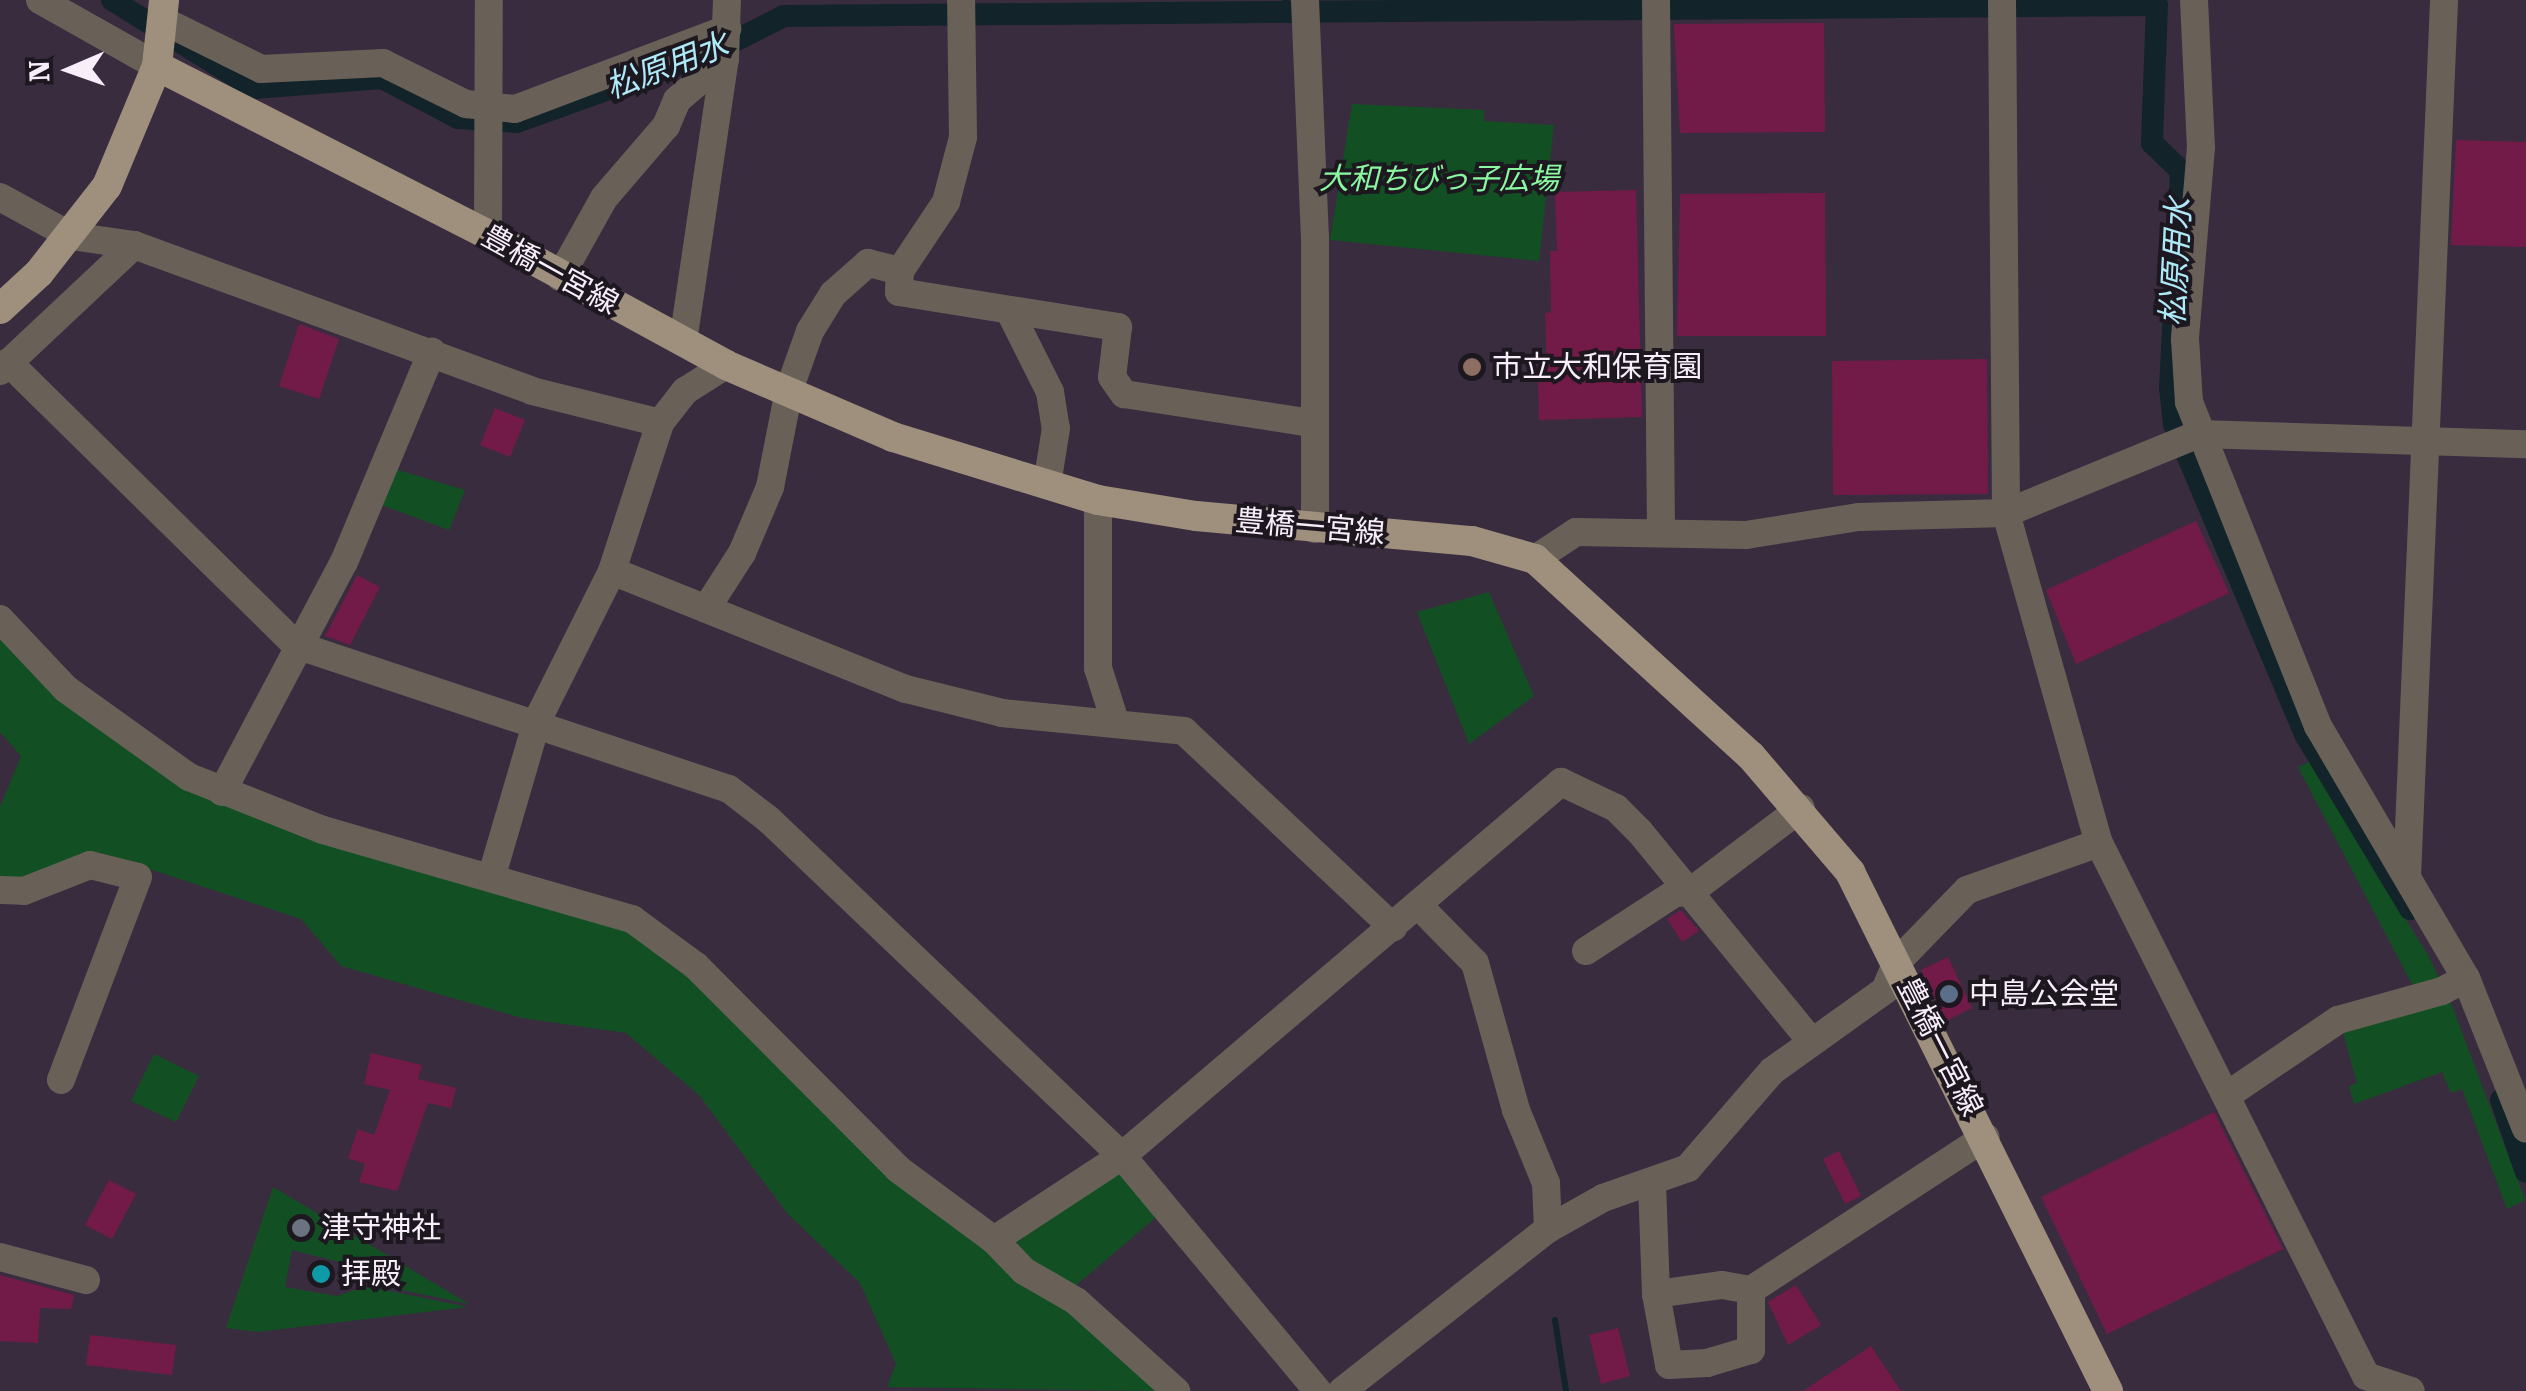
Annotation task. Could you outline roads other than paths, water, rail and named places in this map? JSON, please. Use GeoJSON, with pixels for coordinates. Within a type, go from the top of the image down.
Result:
{"type":"FeatureCollection","features":[{"type":"Feature","properties":{"kind":"main road","name":"豊橋一宮線"},"geometry":{"type":"LineString","coordinates":[[162,29],[560,277],[726,366],[893,437],[1098,500],[1315,529],[1472,541],[1535,559],[1802,808],[1850,872],[1986,1137],[2108,1391]]}},
{"type":"Feature","properties":{"kind":"main road"},"geometry":{"type":"LineString","coordinates":[[0,309],[71,236],[107,186],[162,29]]}},
{"type":"Feature","properties":{"kind":"street"},"geometry":{"type":"LineString","coordinates":[[40,0],[162,29],[261,69],[383,63],[492,116],[726,35]]}},
{"type":"Feature","properties":{"kind":"street"},"geometry":{"type":"LineString","coordinates":[[488,234],[490,0]]}},
{"type":"Feature","properties":{"kind":"street"},"geometry":{"type":"LineString","coordinates":[[1305,0],[1315,236],[1311,423],[1315,529]]}},
{"type":"Feature","properties":{"kind":"street"},"geometry":{"type":"LineString","coordinates":[[1656,0],[1660,531]]}},
{"type":"Feature","properties":{"kind":"street"},"geometry":{"type":"LineString","coordinates":[[2002,0],[2006,512],[2099,843],[2229,1094],[2366,1376],[2411,1391]]}},
{"type":"Feature","properties":{"kind":"street"},"geometry":{"type":"LineString","coordinates":[[2194,0],[2201,147],[2184,374],[2199,434],[2318,726],[2466,978],[2526,1129]]}},
{"type":"Feature","properties":{"kind":"street"},"geometry":{"type":"LineString","coordinates":[[2407,876],[2444,0]]}},
{"type":"Feature","properties":{"kind":"street"},"geometry":{"type":"LineString","coordinates":[[962,14],[963,137],[946,202],[900,272],[899,292],[1011,314],[1118,327],[1112,377],[1124,394],[1311,423]]}},
{"type":"Feature","properties":{"kind":"street"},"geometry":{"type":"LineString","coordinates":[[560,277],[604,198],[666,126],[678,100],[726,35]]}},
{"type":"Feature","properties":{"kind":"street"},"geometry":{"type":"LineString","coordinates":[[683,342],[726,35]]}},
{"type":"Feature","properties":{"kind":"street"},"geometry":{"type":"LineString","coordinates":[[0,197],[71,236],[134,246],[532,391],[660,424]]}},
{"type":"Feature","properties":{"kind":"street"},"geometry":{"type":"LineString","coordinates":[[134,246],[4,366],[296,645],[537,720],[730,789],[1122,1156],[1318,1391]]}},
{"type":"Feature","properties":{"kind":"street"},"geometry":{"type":"LineString","coordinates":[[706,608],[742,553],[770,487],[790,390],[810,331],[833,294],[868,263],[900,272]]}},
{"type":"Feature","properties":{"kind":"street"},"geometry":{"type":"LineString","coordinates":[[1011,314],[1050,392],[1056,428],[1047,485]]}},
{"type":"Feature","properties":{"kind":"street"},"geometry":{"type":"LineString","coordinates":[[222,792],[374,497],[432,352]]}},
{"type":"Feature","properties":{"kind":"street"},"geometry":{"type":"LineString","coordinates":[[492,875],[537,720],[612,571],[660,424],[686,391],[726,366]]}},
{"type":"Feature","properties":{"kind":"street"},"geometry":{"type":"LineString","coordinates":[[1535,559],[1576,532],[1746,535],[1859,517],[2006,512],[2199,434],[2526,444]]}},
{"type":"Feature","properties":{"kind":"street"},"geometry":{"type":"LineString","coordinates":[[1098,500],[1098,668],[1116,724]]}},
{"type":"Feature","properties":{"kind":"street"},"geometry":{"type":"LineString","coordinates":[[612,571],[906,690],[1002,713],[1184,731],[1393,927]]}},
{"type":"Feature","properties":{"kind":"street"},"geometry":{"type":"LineString","coordinates":[[0,619],[66,689],[148,753],[222,792],[323,830],[492,875],[632,918],[696,966],[898,1169],[994,1240],[1176,1391]]}},
{"type":"Feature","properties":{"kind":"street"},"geometry":{"type":"LineString","coordinates":[[994,1240],[1122,1156],[1420,907],[1562,782],[1616,808],[1811,1041]]}},
{"type":"Feature","properties":{"kind":"street"},"geometry":{"type":"LineString","coordinates":[[1586,951],[1675,893],[1690,892],[1802,808]]}},
{"type":"Feature","properties":{"kind":"street"},"geometry":{"type":"LineString","coordinates":[[1342,1391],[1548,1229],[1603,1198],[1652,1184],[1688,1168],[1753,1090],[1811,1041],[1885,990],[1896,962],[1967,890],[2099,843]]}},
{"type":"Feature","properties":{"kind":"street"},"geometry":{"type":"LineString","coordinates":[[0,890],[24,891],[90,865],[138,876],[61,1080]]}},
{"type":"Feature","properties":{"kind":"street"},"geometry":{"type":"LineString","coordinates":[[1420,907],[1475,963],[1516,1110],[1546,1184],[1548,1229]]}},
{"type":"Feature","properties":{"kind":"street"},"geometry":{"type":"LineString","coordinates":[[2229,1094],[2338,1020],[2442,991],[2466,978]]}},
{"type":"Feature","properties":{"kind":"street"},"geometry":{"type":"LineString","coordinates":[[1656,1294],[1722,1285],[1751,1290],[1986,1137]]}},
{"type":"Feature","properties":{"kind":"street"},"geometry":{"type":"LineString","coordinates":[[1652,1184],[1656,1294],[1669,1365],[1707,1364],[1751,1350],[1751,1290]]}},
{"type":"Feature","properties":{"kind":"street"},"geometry":{"type":"LineString","coordinates":[[0,1257],[86,1280]]}},
{"type":"Feature","properties":{"kind":"waterway","name":"松原用水"},"geometry":{"type":"LineString","coordinates":[[112,0],[254,88],[382,78],[458,118],[517,122],[715,51],[784,16],[2157,5],[2152,143],[2181,171],[2170,387],[2174,424],[2306,736],[2410,909]]}},
{"type":"Feature","properties":{"kind":"waterway"},"geometry":{"type":"LineString","coordinates":[[1281,14],[1286,0]]}},
{"type":"Feature","properties":{"kind":"waterway","name":"松原用水"},"geometry":{"type":"LineString","coordinates":[[2157,5],[2160,0]]}},
{"type":"Feature","properties":{"kind":"waterway","name":"松原用水"},"geometry":{"type":"LineString","coordinates":[[2501,1100],[2526,1172]]}},
{"type":"Feature","properties":{"kind":"waterway"},"geometry":{"type":"LineString","coordinates":[[1555,1320],[1566,1391]]}},
{"type":"Feature","properties":{"kind":"place","name":"市立大和保育園"},"geometry":{"type":"Point","coordinates":[1472,367]}},
{"type":"Feature","properties":{"kind":"place","name":"中島公会堂"},"geometry":{"type":"Point","coordinates":[1949,994]}},
{"type":"Feature","properties":{"kind":"place","name":"津守神社"},"geometry":{"type":"Point","coordinates":[301,1228]}},
{"type":"Feature","properties":{"kind":"place","name":"拝殿"},"geometry":{"type":"Point","coordinates":[321,1274]}},
{"type":"Feature","properties":{"kind":"park label","name":"大和ちびっ子広場"},"geometry":{"type":"Point","coordinates":[1439,179]}}]}
